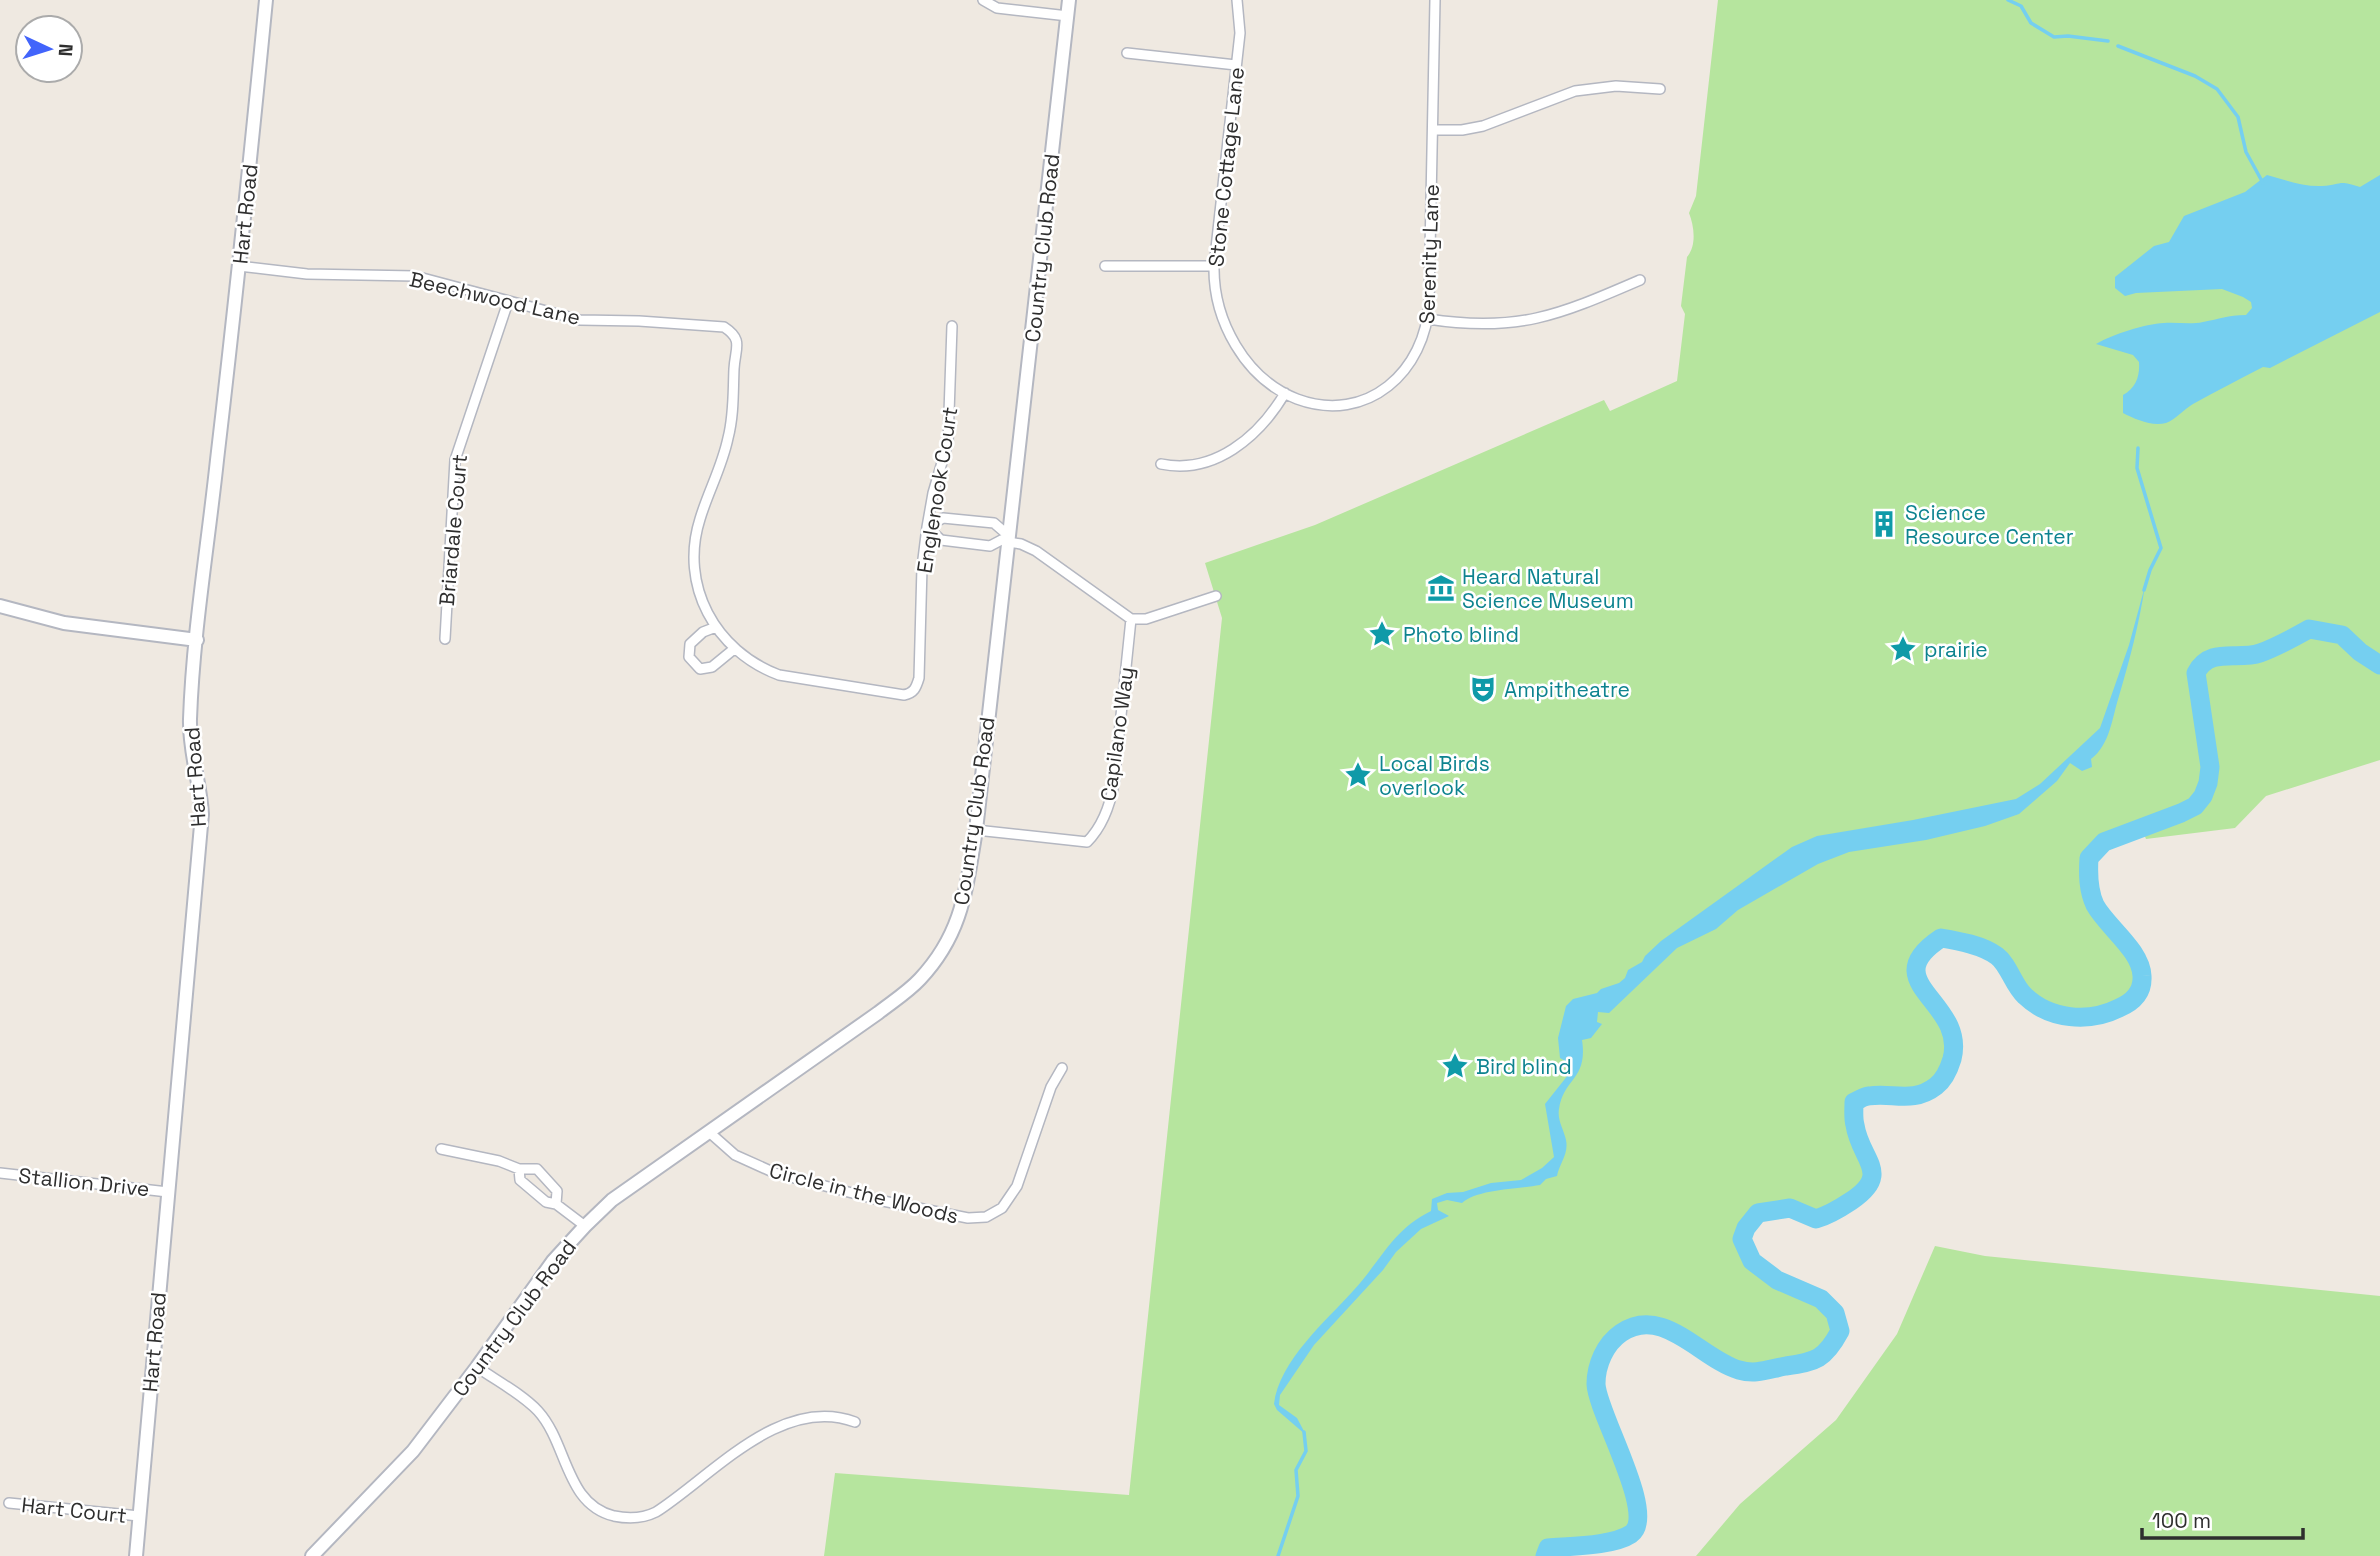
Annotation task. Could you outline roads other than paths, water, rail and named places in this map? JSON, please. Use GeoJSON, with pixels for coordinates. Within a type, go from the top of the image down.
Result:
{"type":"FeatureCollection","features":[{"type":"Feature","properties":{"kind":"main road","name":"Hart Road"},"geometry":{"type":"LineString","coordinates":[[136,1556],[202,814],[200,788],[191,753],[190,719],[267,0]]}},
{"type":"Feature","properties":{"kind":"main road","name":"Country Club Road"},"geometry":{"type":"LineString","coordinates":[[313,1556],[413,1451],[478,1367],[553,1261],[584,1226],[612,1200],[878,1013],[919,980],[948,943],[965,901],[976,830],[1069,0]]}},
{"type":"Feature","properties":{"kind":"main road"},"geometry":{"type":"LineString","coordinates":[[0,606],[64,623],[197,640]]}},
{"type":"Feature","properties":{"kind":"street"},"geometry":{"type":"LineString","coordinates":[[983,0],[997,8],[1068,16]]}},
{"type":"Feature","properties":{"kind":"street","name":"Stone Cottage Lane"},"geometry":{"type":"LineString","coordinates":[[1237,0],[1240,23],[1214,266],[1216,295],[1231,337],[1255,371],[1285,393]]}},
{"type":"Feature","properties":{"kind":"street","name":"Serenity Lane"},"geometry":{"type":"LineString","coordinates":[[1285,393],[1309,402],[1337,405],[1356,402],[1381,391],[1396,380],[1414,359],[1422,343],[1428,319],[1435,0]]}},
{"type":"Feature","properties":{"kind":"street"},"geometry":{"type":"LineString","coordinates":[[1128,53],[1237,65]]}},
{"type":"Feature","properties":{"kind":"street"},"geometry":{"type":"LineString","coordinates":[[1433,130],[1462,130],[1495,123],[1555,96],[1584,89],[1616,86],[1660,89]]}},
{"type":"Feature","properties":{"kind":"street","name":"Beechwood Lane"},"geometry":{"type":"LineString","coordinates":[[239,266],[307,274],[415,276],[580,320],[690,323],[724,327],[734,333],[738,343],[734,365],[733,416],[720,470],[700,519],[693,549],[696,587],[708,617],[734,649],[765,670],[779,675],[911,694]]}},
{"type":"Feature","properties":{"kind":"street"},"geometry":{"type":"LineString","coordinates":[[1105,266],[1214,266]]}},
{"type":"Feature","properties":{"kind":"street"},"geometry":{"type":"LineString","coordinates":[[1428,319],[1482,325],[1538,319],[1580,306],[1640,280]]}},
{"type":"Feature","properties":{"kind":"street","name":"Briardale Court"},"geometry":{"type":"LineString","coordinates":[[445,639],[455,460],[508,302]]}},
{"type":"Feature","properties":{"kind":"street","name":"Englenook Court"},"geometry":{"type":"LineString","coordinates":[[911,694],[916,688],[921,658],[922,567],[927,527],[933,493],[948,442],[952,326]]}},
{"type":"Feature","properties":{"kind":"street"},"geometry":{"type":"LineString","coordinates":[[1161,464],[1189,466],[1233,450],[1258,430],[1285,393]]}},
{"type":"Feature","properties":{"kind":"street"},"geometry":{"type":"LineString","coordinates":[[1009,539],[990,545],[941,540],[927,527],[943,518],[994,523],[1009,539],[1037,551],[1131,619],[1146,619],[1216,596]]}},
{"type":"Feature","properties":{"kind":"street","name":"Capilano Way"},"geometry":{"type":"LineString","coordinates":[[976,830],[1087,842],[1102,821],[1114,783],[1131,619]]}},
{"type":"Feature","properties":{"kind":"street"},"geometry":{"type":"LineString","coordinates":[[716,626],[703,632],[690,644],[688,657],[700,668],[712,667],[734,649]]}},
{"type":"Feature","properties":{"kind":"street","name":"Circle in the Woods"},"geometry":{"type":"LineString","coordinates":[[709,1132],[735,1155],[775,1174],[968,1218],[986,1217],[1002,1208],[1017,1186],[1051,1087],[1062,1068]]}},
{"type":"Feature","properties":{"kind":"street"},"geometry":{"type":"LineString","coordinates":[[441,1149],[519,1168],[537,1169],[557,1191],[556,1204]]}},
{"type":"Feature","properties":{"kind":"street"},"geometry":{"type":"LineString","coordinates":[[519,1168],[520,1180],[546,1202],[556,1204],[584,1226]]}},
{"type":"Feature","properties":{"kind":"street","name":"Stallion Drive"},"geometry":{"type":"LineString","coordinates":[[0,1173],[168,1192]]}},
{"type":"Feature","properties":{"kind":"street"},"geometry":{"type":"LineString","coordinates":[[478,1367],[538,1411],[556,1438],[581,1496],[601,1511],[627,1518],[643,1517],[656,1512],[740,1447],[769,1432],[825,1417],[839,1417],[855,1422]]}},
{"type":"Feature","properties":{"kind":"street","name":"Hart Court"},"geometry":{"type":"LineString","coordinates":[[9,1503],[139,1516]]}},
{"type":"Feature","properties":{"kind":"water"},"geometry":{"type":"Polygon","coordinates":[[[2267,175],[2308,185],[2343,183],[2360,187],[2380,175],[2380,312],[2270,368],[2263,367],[2193,404],[2166,423],[2149,423],[2123,413],[2123,395],[2136,381],[2139,362],[2133,355],[2096,344],[2148,325],[2198,323],[2246,315],[2252,308],[2251,302],[2222,289],[2136,293],[2125,296],[2115,288],[2115,277],[2154,246],[2169,242],[2184,216],[2245,192],[2267,175]]]}},
{"type":"Feature","properties":{"kind":"water"},"geometry":{"type":"Polygon","coordinates":[[[2145,586],[2134,641],[2112,722],[2106,739],[2091,759],[2092,767],[2082,771],[2070,763],[2057,781],[2019,814],[1985,826],[1926,840],[1849,852],[1818,864],[1738,910],[1716,929],[1677,948],[1609,1013],[1598,1012],[1597,1022],[1602,1024],[1591,1038],[1582,1040],[1582,1063],[1562,1098],[1559,1109],[1567,1145],[1557,1176],[1546,1179],[1540,1185],[1487,1192],[1462,1203],[1447,1200],[1437,1203],[1438,1210],[1449,1216],[1421,1229],[1396,1252],[1383,1270],[1314,1345],[1280,1395],[1279,1405],[1297,1418],[1306,1435],[1277,1410],[1274,1404],[1278,1388],[1294,1357],[1406,1227],[1431,1211],[1432,1199],[1491,1183],[1521,1180],[1542,1168],[1554,1157],[1545,1104],[1572,1070],[1572,1065],[1560,1058],[1558,1038],[1566,1006],[1573,999],[1597,993],[1619,983],[1628,970],[1642,962],[1661,941],[1792,847],[1817,836],[2016,799],[2040,784],[2100,728],[2129,645],[2145,586]]]}},
{"type":"Feature","properties":{"kind":"waterway"},"geometry":{"type":"LineString","coordinates":[[2008,0],[2021,6],[2031,23],[2054,37],[2108,41]]}},
{"type":"Feature","properties":{"kind":"waterway"},"geometry":{"type":"LineString","coordinates":[[2118,46],[2195,76],[2217,89],[2238,117],[2246,152],[2263,183]]}},
{"type":"Feature","properties":{"kind":"waterway"},"geometry":{"type":"LineString","coordinates":[[2138,448],[2137,468],[2161,548],[2144,590]]}},
{"type":"Feature","properties":{"kind":"waterway"},"geometry":{"type":"LineString","coordinates":[[1545,1556],[1548,1548],[1591,1545],[1623,1538],[1631,1534],[1637,1523],[1637,1507],[1632,1486],[1596,1384],[1602,1356],[1610,1343],[1621,1333],[1637,1326],[1652,1325],[1667,1329],[1725,1364],[1751,1372],[1812,1361],[1819,1358],[1835,1340],[1840,1331],[1835,1313],[1821,1299],[1777,1280],[1752,1261],[1742,1239],[1746,1228],[1758,1213],[1790,1208],[1816,1219],[1851,1201],[1863,1191],[1872,1174],[1858,1137],[1854,1102],[1867,1096],[1919,1095],[1936,1086],[1944,1077],[1952,1059],[1953,1039],[1947,1022],[1919,981],[1916,968],[1923,954],[1941,938],[1984,949],[2001,960],[2017,986],[2035,1004],[2070,1017],[2095,1016],[2129,1003],[2141,987],[2140,966],[2130,948],[2095,905],[2089,882],[2089,858],[2104,842],[2181,813],[2195,806],[2203,796],[2210,767],[2196,673],[2202,665],[2216,657],[2260,653],[2309,629],[2342,635],[2360,652],[2380,665]]}},
{"type":"Feature","properties":{"kind":"waterway"},"geometry":{"type":"LineString","coordinates":[[1278,1556],[1298,1496],[1296,1470],[1306,1451],[1304,1432]]}},
{"type":"Feature","properties":{"kind":"place","name":"Science Resource Center"},"geometry":{"type":"Point","coordinates":[1884,524]}},
{"type":"Feature","properties":{"kind":"place","name":"Heard Natural Science Museum"},"geometry":{"type":"Point","coordinates":[1441,588]}},
{"type":"Feature","properties":{"kind":"place","name":"Photo blind"},"geometry":{"type":"Point","coordinates":[1382,634]}},
{"type":"Feature","properties":{"kind":"place","name":"prairie"},"geometry":{"type":"Point","coordinates":[1903,649]}},
{"type":"Feature","properties":{"kind":"place","name":"Ampitheatre"},"geometry":{"type":"Point","coordinates":[1483,689]}},
{"type":"Feature","properties":{"kind":"place","name":"Local Birds overlook"},"geometry":{"type":"Point","coordinates":[1358,775]}},
{"type":"Feature","properties":{"kind":"place","name":"Bird blind"},"geometry":{"type":"Point","coordinates":[1455,1066]}}]}
